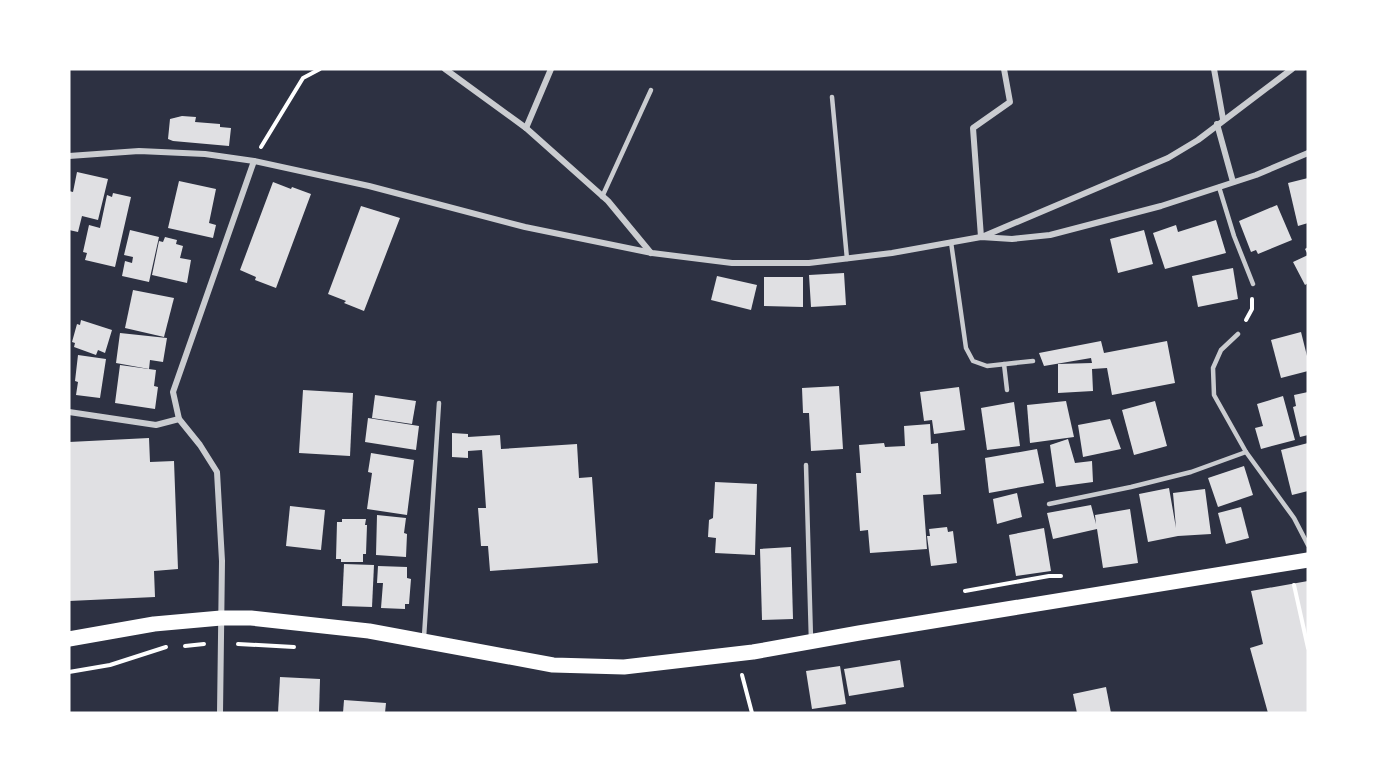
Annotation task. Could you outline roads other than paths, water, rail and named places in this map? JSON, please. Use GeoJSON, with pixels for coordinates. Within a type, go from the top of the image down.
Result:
{"type":"FeatureCollection","features":[{"type":"Feature","properties":{"kind":"main road"},"geometry":{"type":"LineString","coordinates":[[69,639],[154,624],[220,618],[251,618],[369,631],[554,665],[624,667],[736,654],[1308,560]]}},
{"type":"Feature","properties":{"kind":"street"},"geometry":{"type":"LineString","coordinates":[[445,69],[526,128],[602,196],[652,253]]}},
{"type":"Feature","properties":{"kind":"street"},"geometry":{"type":"LineString","coordinates":[[526,128],[551,69]]}},
{"type":"Feature","properties":{"kind":"street"},"geometry":{"type":"LineString","coordinates":[[981,237],[973,128],[1010,102],[1004,69]]}},
{"type":"Feature","properties":{"kind":"street"},"geometry":{"type":"LineString","coordinates":[[1214,69],[1223,119]]}},
{"type":"Feature","properties":{"kind":"street"},"geometry":{"type":"LineString","coordinates":[[981,237],[1168,158],[1198,140],[1292,69]]}},
{"type":"Feature","properties":{"kind":"street"},"geometry":{"type":"LineString","coordinates":[[1217,124],[1233,182]]}},
{"type":"Feature","properties":{"kind":"street"},"geometry":{"type":"LineString","coordinates":[[69,156],[139,151],[205,154],[254,161],[369,186],[525,227],[652,253],[732,263],[809,263],[981,237],[1011,239],[1050,235],[1161,206],[1256,175],[1308,153]]}},
{"type":"Feature","properties":{"kind":"street"},"geometry":{"type":"LineString","coordinates":[[220,713],[222,561],[217,472],[200,445],[179,419],[173,392],[254,161]]}},
{"type":"Feature","properties":{"kind":"street"},"geometry":{"type":"LineString","coordinates":[[69,412],[156,425],[179,419]]}},
{"type":"Feature","properties":{"kind":"lane"},"geometry":{"type":"LineString","coordinates":[[602,196],[651,90]]}},
{"type":"Feature","properties":{"kind":"lane"},"geometry":{"type":"LineString","coordinates":[[832,97],[847,259]]}},
{"type":"Feature","properties":{"kind":"lane"},"geometry":{"type":"LineString","coordinates":[[1219,187],[1236,245],[1253,284]]}},
{"type":"Feature","properties":{"kind":"lane"},"geometry":{"type":"LineString","coordinates":[[951,242],[966,348],[973,361],[987,366],[1033,361]]}},
{"type":"Feature","properties":{"kind":"lane"},"geometry":{"type":"LineString","coordinates":[[1238,334],[1221,350],[1213,369],[1214,395],[1246,452],[1294,519],[1308,545]]}},
{"type":"Feature","properties":{"kind":"lane"},"geometry":{"type":"LineString","coordinates":[[1004,364],[1007,390]]}},
{"type":"Feature","properties":{"kind":"lane"},"geometry":{"type":"LineString","coordinates":[[424,641],[439,403]]}},
{"type":"Feature","properties":{"kind":"lane"},"geometry":{"type":"LineString","coordinates":[[1049,504],[1191,472],[1246,452]]}},
{"type":"Feature","properties":{"kind":"lane"},"geometry":{"type":"LineString","coordinates":[[806,465],[811,642]]}}]}
